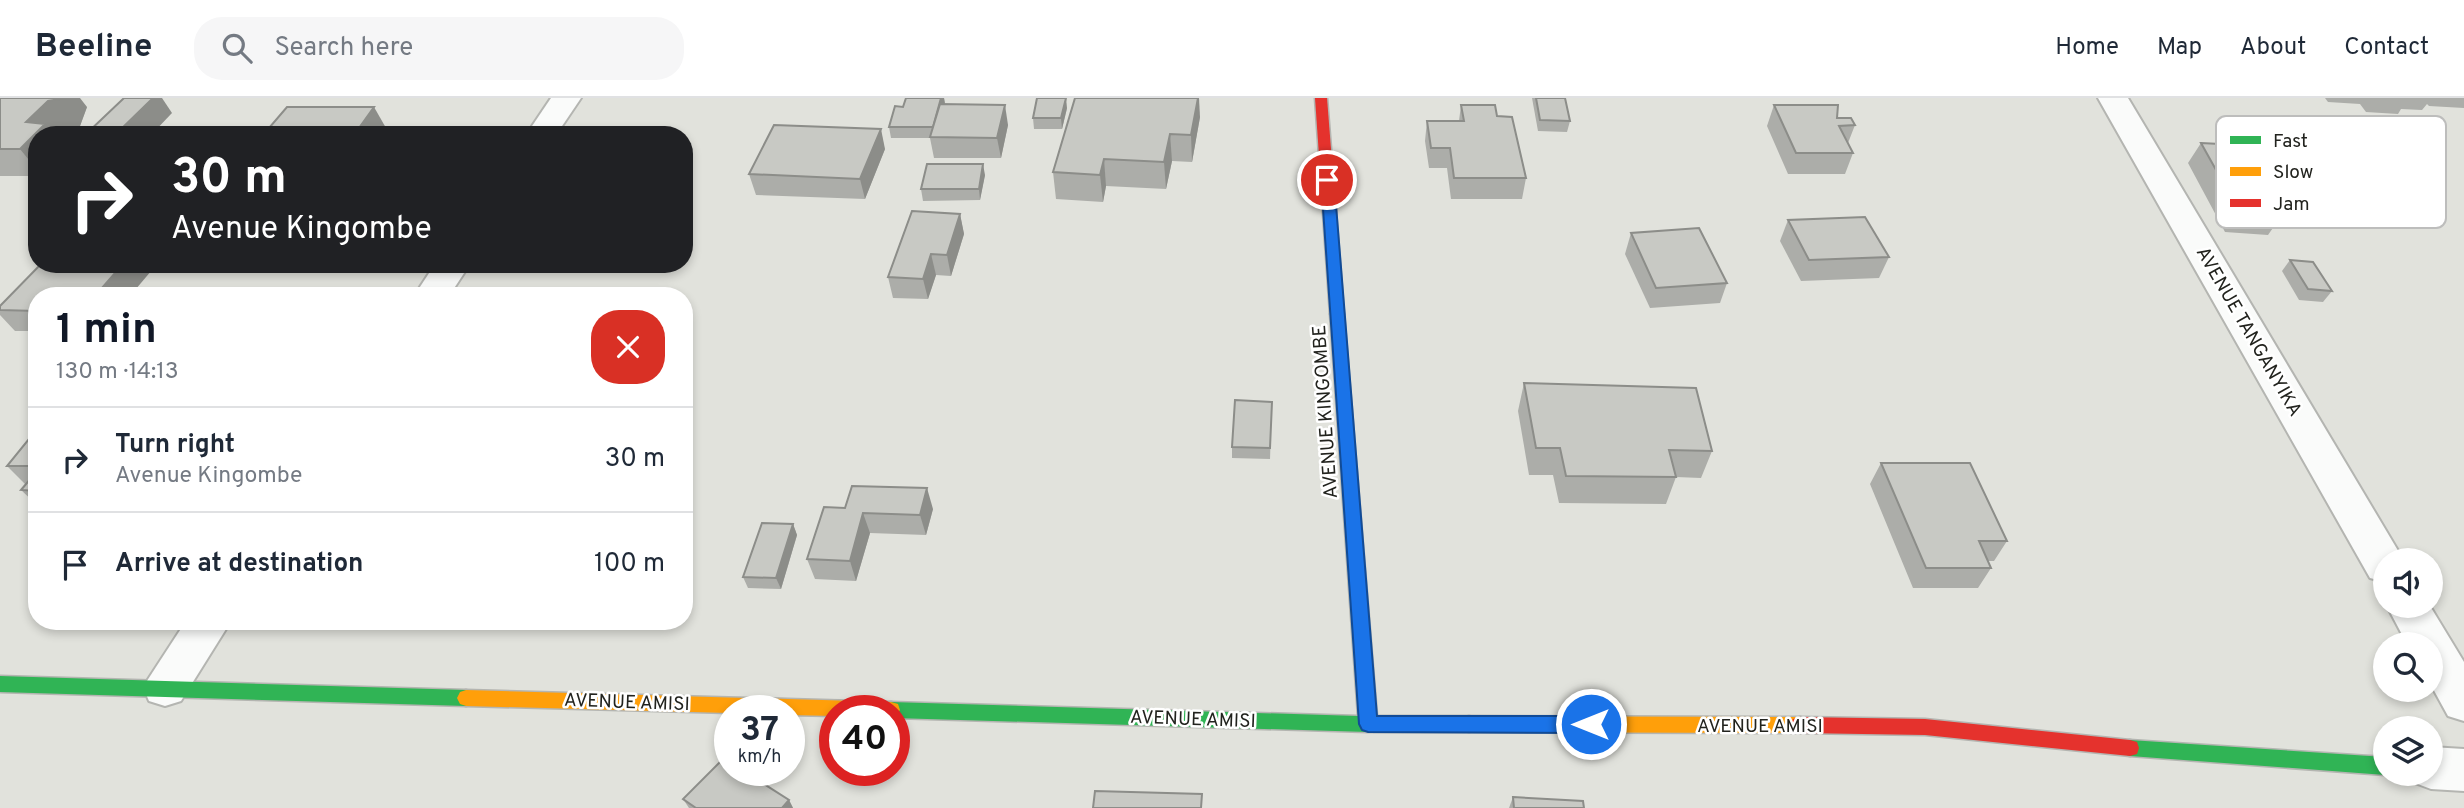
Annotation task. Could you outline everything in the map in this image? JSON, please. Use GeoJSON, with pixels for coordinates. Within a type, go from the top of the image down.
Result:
{"type":"FeatureCollection","features":[{"type":"Feature","properties":{"kind":"street"},"geometry":{"type":"LineString","coordinates":[[547,126],[566,98]]}},
{"type":"Feature","properties":{"kind":"street","name":"AVENUE KINGOMBE"},"geometry":{"type":"LineString","coordinates":[[1321,98],[1368,724]]}},
{"type":"Feature","properties":{"kind":"street","name":"AVENUE TANGANYIKA"},"geometry":{"type":"LineString","coordinates":[[2113,98],[2375,548]]}},
{"type":"Feature","properties":{"kind":"street"},"geometry":{"type":"LineString","coordinates":[[166,687],[204,630]]}},
{"type":"Feature","properties":{"kind":"street"},"geometry":{"type":"LineString","coordinates":[[2443,665],[2464,702]]}},
{"type":"Feature","properties":{"kind":"street","name":"AVENUE AMISI"},"geometry":{"type":"LineString","coordinates":[[0,684],[1368,724],[1898,725],[1972,730],[2113,746],[2373,765]]}},
{"type":"Feature","properties":{"kind":"street"},"geometry":{"type":"LineString","coordinates":[[2443,769],[2464,770]]}},
{"type":"Feature","properties":{"kind":"building"},"geometry":{"type":"Polygon","coordinates":[[[0,98],[60,98],[48,101],[26,122],[45,124],[28,126],[28,141],[20,149],[0,149],[0,98]]]}},
{"type":"Feature","properties":{"kind":"building"},"geometry":{"type":"Polygon","coordinates":[[[124,98],[153,98],[124,126],[94,126],[124,98]]]}},
{"type":"Feature","properties":{"kind":"building"},"geometry":{"type":"Polygon","coordinates":[[[906,98],[941,98],[933,127],[889,127],[895,106],[903,107],[906,98]]]}},
{"type":"Feature","properties":{"kind":"building"},"geometry":{"type":"Polygon","coordinates":[[[1037,98],[1066,98],[1061,118],[1033,118],[1037,98]]]}},
{"type":"Feature","properties":{"kind":"building"},"geometry":{"type":"Polygon","coordinates":[[[1075,98],[1198,98],[1191,135],[1170,134],[1164,162],[1104,159],[1100,175],[1053,172],[1075,98]]]}},
{"type":"Feature","properties":{"kind":"building"},"geometry":{"type":"Polygon","coordinates":[[[1536,98],[1565,98],[1570,121],[1540,120],[1536,98]]]}},
{"type":"Feature","properties":{"kind":"building"},"geometry":{"type":"Polygon","coordinates":[[[940,104],[1005,105],[997,138],[930,137],[940,104]]]}},
{"type":"Feature","properties":{"kind":"building"},"geometry":{"type":"Polygon","coordinates":[[[1461,105],[1495,105],[1497,116],[1512,117],[1526,178],[1454,178],[1450,148],[1431,148],[1427,121],[1464,121],[1461,105]]]}},
{"type":"Feature","properties":{"kind":"building"},"geometry":{"type":"Polygon","coordinates":[[[1774,105],[1838,105],[1837,118],[1851,118],[1855,125],[1839,126],[1853,153],[1796,153],[1774,105]]]}},
{"type":"Feature","properties":{"kind":"building"},"geometry":{"type":"Polygon","coordinates":[[[287,107],[374,107],[360,126],[271,126],[287,107]]]}},
{"type":"Feature","properties":{"kind":"building"},"geometry":{"type":"Polygon","coordinates":[[[774,125],[881,129],[860,179],[749,174],[774,125]]]}},
{"type":"Feature","properties":{"kind":"building"},"geometry":{"type":"Polygon","coordinates":[[[2201,143],[2216,144],[2216,170],[2201,143]]]}},
{"type":"Feature","properties":{"kind":"building"},"geometry":{"type":"Polygon","coordinates":[[[927,164],[983,164],[979,189],[921,189],[927,164]]]}},
{"type":"Feature","properties":{"kind":"building"},"geometry":{"type":"Polygon","coordinates":[[[912,211],[960,214],[947,255],[931,254],[923,279],[888,277],[912,211]]]}},
{"type":"Feature","properties":{"kind":"building"},"geometry":{"type":"Polygon","coordinates":[[[1865,217],[1889,257],[1809,260],[1788,220],[1865,217]]]}},
{"type":"Feature","properties":{"kind":"building"},"geometry":{"type":"Polygon","coordinates":[[[1699,228],[1727,283],[1656,288],[1631,233],[1699,228]]]}},
{"type":"Feature","properties":{"kind":"building"},"geometry":{"type":"Polygon","coordinates":[[[2290,260],[2313,262],[2332,291],[2308,289],[2290,260]]]}},
{"type":"Feature","properties":{"kind":"building"},"geometry":{"type":"Polygon","coordinates":[[[32,273],[115,273],[103,287],[28,287],[28,311],[0,310],[0,306],[32,273]]]}},
{"type":"Feature","properties":{"kind":"building"},"geometry":{"type":"Polygon","coordinates":[[[1524,383],[1696,388],[1712,451],[1669,450],[1676,477],[1566,476],[1560,448],[1536,448],[1524,383]]]}},
{"type":"Feature","properties":{"kind":"building"},"geometry":{"type":"Polygon","coordinates":[[[1235,400],[1272,402],[1270,448],[1232,447],[1235,400]]]}},
{"type":"Feature","properties":{"kind":"building"},"geometry":{"type":"Polygon","coordinates":[[[28,440],[28,466],[7,466],[28,440]]]}},
{"type":"Feature","properties":{"kind":"building"},"geometry":{"type":"Polygon","coordinates":[[[1881,463],[1970,463],[2007,541],[1979,541],[1991,568],[1926,568],[1881,463]]]}},
{"type":"Feature","properties":{"kind":"building"},"geometry":{"type":"Polygon","coordinates":[[[852,486],[927,488],[920,515],[863,513],[850,561],[807,559],[824,507],[845,508],[852,486]]]}},
{"type":"Feature","properties":{"kind":"building"},"geometry":{"type":"Polygon","coordinates":[[[762,523],[793,524],[776,578],[743,577],[762,523]]]}},
{"type":"Feature","properties":{"kind":"building"},"geometry":{"type":"Polygon","coordinates":[[[714,768],[714,786],[767,786],[789,800],[782,808],[696,808],[683,799],[714,768]]]}},
{"type":"Feature","properties":{"kind":"building"},"geometry":{"type":"Polygon","coordinates":[[[1095,791],[1202,794],[1201,808],[1093,808],[1095,791]]]}},
{"type":"Feature","properties":{"kind":"building"},"geometry":{"type":"Polygon","coordinates":[[[1513,797],[1583,801],[1584,808],[1514,808],[1513,797]]]}},
{"type":"Feature","properties":{"kind":"traffic: fast"},"geometry":{"type":"LineString","coordinates":[[1337,314],[1368,724]]}},
{"type":"Feature","properties":{"kind":"traffic: fast"},"geometry":{"type":"LineString","coordinates":[[0,684],[466,698]]}},
{"type":"Feature","properties":{"kind":"traffic: fast"},"geometry":{"type":"LineString","coordinates":[[910,711],[1368,724],[1469,724]]}},
{"type":"Feature","properties":{"kind":"traffic: fast"},"geometry":{"type":"LineString","coordinates":[[2130,748],[2373,765]]}},
{"type":"Feature","properties":{"kind":"traffic: slow"},"geometry":{"type":"LineString","coordinates":[[466,698],[819,708]]}},
{"type":"Feature","properties":{"kind":"traffic: slow"},"geometry":{"type":"LineString","coordinates":[[1469,724],[1800,725]]}},
{"type":"Feature","properties":{"kind":"traffic: jam"},"geometry":{"type":"LineString","coordinates":[[1321,98],[1337,314]]}},
{"type":"Feature","properties":{"kind":"traffic: jam"},"geometry":{"type":"LineString","coordinates":[[1800,725],[1925,727],[2130,748]]}},
{"type":"Feature","properties":{"kind":"route"},"geometry":{"type":"LineString","coordinates":[[1327,180],[1368,724],[1591,724]]}}]}
